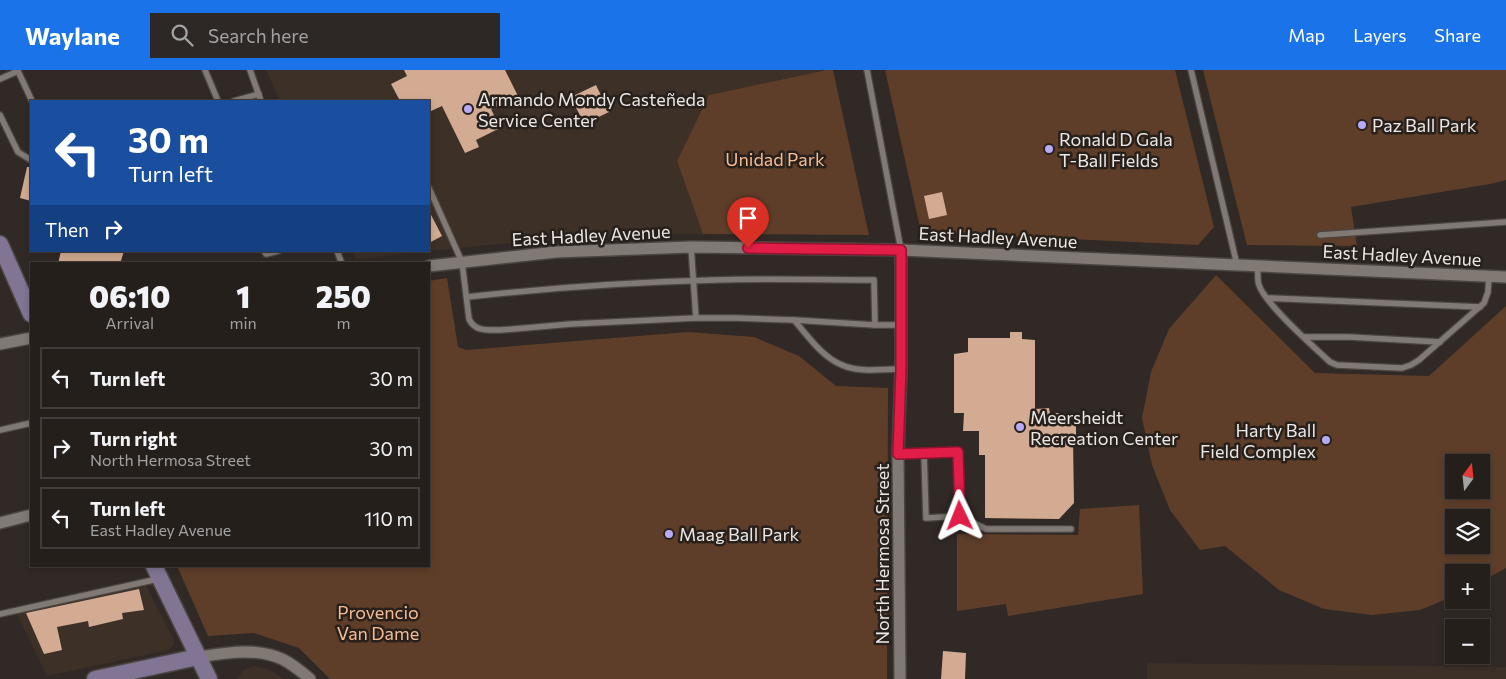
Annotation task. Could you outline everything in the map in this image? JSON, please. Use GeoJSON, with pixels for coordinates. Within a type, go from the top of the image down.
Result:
{"type":"FeatureCollection","features":[{"type":"Feature","properties":{"kind":"main road"},"geometry":{"type":"LineString","coordinates":[[2,251],[30,312]]}},
{"type":"Feature","properties":{"kind":"main road"},"geometry":{"type":"LineString","coordinates":[[157,573],[209,679]]}},
{"type":"Feature","properties":{"kind":"main road"},"geometry":{"type":"LineString","coordinates":[[95,679],[198,657]]}},
{"type":"Feature","properties":{"kind":"street","name":"East Hadley Avenue"},"geometry":{"type":"LineString","coordinates":[[430,266],[556,252],[691,247],[901,250],[1506,277]]}},
{"type":"Feature","properties":{"kind":"street","name":"North Hermosa Street"},"geometry":{"type":"LineString","coordinates":[[900,679],[898,454],[901,369],[901,250]]}},
{"type":"Feature","properties":{"kind":"street"},"geometry":{"type":"LineString","coordinates":[[0,344],[30,338]]}},
{"type":"Feature","properties":{"kind":"street"},"geometry":{"type":"LineString","coordinates":[[0,522],[30,515]]}},
{"type":"Feature","properties":{"kind":"street"},"geometry":{"type":"LineString","coordinates":[[198,657],[230,652],[258,652],[282,659],[310,679]]}},
{"type":"Feature","properties":{"kind":"lane"},"geometry":{"type":"LineString","coordinates":[[205,70],[218,100]]}},
{"type":"Feature","properties":{"kind":"lane"},"geometry":{"type":"LineString","coordinates":[[250,70],[261,100]]}},
{"type":"Feature","properties":{"kind":"lane"},"geometry":{"type":"LineString","coordinates":[[867,70],[901,250]]}},
{"type":"Feature","properties":{"kind":"lane"},"geometry":{"type":"LineString","coordinates":[[1191,70],[1237,265]]}},
{"type":"Feature","properties":{"kind":"lane"},"geometry":{"type":"LineString","coordinates":[[0,79],[18,71],[32,100]]}},
{"type":"Feature","properties":{"kind":"lane"},"geometry":{"type":"LineString","coordinates":[[238,100],[259,94]]}},
{"type":"Feature","properties":{"kind":"lane"},"geometry":{"type":"LineString","coordinates":[[0,115],[18,152],[30,159]]}},
{"type":"Feature","properties":{"kind":"lane"},"geometry":{"type":"LineString","coordinates":[[430,190],[462,262],[469,319],[477,329],[487,330],[696,318],[901,325]]}},
{"type":"Feature","properties":{"kind":"lane"},"geometry":{"type":"LineString","coordinates":[[1320,235],[1506,222]]}},
{"type":"Feature","properties":{"kind":"lane"},"geometry":{"type":"LineString","coordinates":[[691,247],[696,318]]}},
{"type":"Feature","properties":{"kind":"lane"},"geometry":{"type":"LineString","coordinates":[[1258,266],[1259,285],[1268,298],[1279,312],[1330,362],[1337,365],[1402,368],[1410,366],[1419,360],[1484,303],[1487,296],[1489,276]]}},
{"type":"Feature","properties":{"kind":"lane"},"geometry":{"type":"LineString","coordinates":[[467,297],[538,290],[716,280],[874,280],[875,325]]}},
{"type":"Feature","properties":{"kind":"lane"},"geometry":{"type":"LineString","coordinates":[[1268,298],[1480,307]]}},
{"type":"Feature","properties":{"kind":"lane"},"geometry":{"type":"LineString","coordinates":[[794,320],[816,346],[842,365],[856,369],[901,369]]}},
{"type":"Feature","properties":{"kind":"lane"},"geometry":{"type":"LineString","coordinates":[[1304,337],[1349,337],[1440,342]]}},
{"type":"Feature","properties":{"kind":"lane"},"geometry":{"type":"LineString","coordinates":[[0,430],[30,423]]}},
{"type":"Feature","properties":{"kind":"lane"},"geometry":{"type":"LineString","coordinates":[[924,452],[926,518],[960,516],[986,529],[1071,529]]}},
{"type":"Feature","properties":{"kind":"lane"},"geometry":{"type":"LineString","coordinates":[[898,454],[958,452],[960,516]]}},
{"type":"Feature","properties":{"kind":"lane"},"geometry":{"type":"LineString","coordinates":[[0,614],[157,573]]}},
{"type":"Feature","properties":{"kind":"shaded area"},"geometry":{"type":"Polygon","coordinates":[[[266,70],[826,70],[709,95],[677,161],[703,234],[624,234],[430,251],[430,100],[280,100],[266,70]]]}},
{"type":"Feature","properties":{"kind":"shaded area"},"geometry":{"type":"Polygon","coordinates":[[[352,252],[418,252],[356,259],[352,252]]]}},
{"type":"Feature","properties":{"kind":"shaded area"},"geometry":{"type":"Polygon","coordinates":[[[146,586],[174,640],[174,645],[169,650],[47,676],[16,612],[146,586]]]}},
{"type":"Feature","properties":{"kind":"shaded area"},"geometry":{"type":"Polygon","coordinates":[[[1147,663],[1506,667],[1506,679],[1147,679],[1147,663]]]}},
{"type":"Feature","properties":{"kind":"shaded area"},"geometry":{"type":"Polygon","coordinates":[[[254,666],[268,669],[284,679],[237,679],[245,669],[254,666]]]}},
{"type":"Feature","properties":{"kind":"green space","name":"Unidad Park"},"geometry":{"type":"Polygon","coordinates":[[[833,70],[869,235],[703,234],[677,161],[709,95],[833,70]]]}},
{"type":"Feature","properties":{"kind":"green space","name":"Ronald D Gala T-Ball Fields"},"geometry":{"type":"Polygon","coordinates":[[[885,70],[1175,70],[1214,227],[1198,245],[921,232],[885,70]]]}},
{"type":"Feature","properties":{"kind":"green space","name":"Paz Ball Park"},"geometry":{"type":"Polygon","coordinates":[[[1203,70],[1506,70],[1506,180],[1351,207],[1357,246],[1247,245],[1203,70]]]}},
{"type":"Feature","properties":{"kind":"green space","name":"Harty Ball Field Complex"},"geometry":{"type":"Polygon","coordinates":[[[1216,275],[1315,373],[1429,376],[1506,306],[1506,568],[1490,577],[1490,564],[1445,564],[1445,600],[1420,610],[1372,615],[1324,609],[1279,590],[1225,546],[1200,550],[1170,510],[1152,465],[1142,418],[1151,372],[1169,329],[1216,275]]]}},
{"type":"Feature","properties":{"kind":"green space","name":"Maag Ball Park"},"geometry":{"type":"Polygon","coordinates":[[[447,278],[458,347],[466,350],[688,332],[754,337],[799,356],[836,386],[888,388],[887,679],[330,679],[299,648],[254,633],[208,636],[177,567],[430,567],[430,281],[447,278]]]}},
{"type":"Feature","properties":{"kind":"green space"},"geometry":{"type":"Polygon","coordinates":[[[1139,505],[1143,594],[1008,616],[1006,604],[957,611],[957,534],[1078,535],[1080,509],[1139,505]]]}},
{"type":"Feature","properties":{"kind":"building","name":"Armando Mondy Casteñeda Service Center"},"geometry":{"type":"Polygon","coordinates":[[[404,70],[505,70],[518,96],[491,109],[500,128],[476,140],[479,147],[465,153],[442,106],[430,112],[430,100],[399,100],[391,84],[407,76],[404,70]]]}},
{"type":"Feature","properties":{"kind":"building"},"geometry":{"type":"Polygon","coordinates":[[[596,85],[609,112],[584,124],[571,97],[596,85]]]}},
{"type":"Feature","properties":{"kind":"building"},"geometry":{"type":"Polygon","coordinates":[[[27,167],[30,167],[30,201],[20,198],[27,167]]]}},
{"type":"Feature","properties":{"kind":"building"},"geometry":{"type":"Polygon","coordinates":[[[942,192],[947,215],[929,219],[924,196],[942,192]]]}},
{"type":"Feature","properties":{"kind":"building"},"geometry":{"type":"Polygon","coordinates":[[[430,213],[442,236],[430,242],[430,213]]]}},
{"type":"Feature","properties":{"kind":"building"},"geometry":{"type":"Polygon","coordinates":[[[61,252],[124,252],[121,262],[58,262],[61,252]]]}},
{"type":"Feature","properties":{"kind":"building","name":"Meersheidt Recreation Center"},"geometry":{"type":"Polygon","coordinates":[[[1010,332],[1022,332],[1022,339],[1035,340],[1035,409],[1049,408],[1050,413],[1065,413],[1066,423],[1076,423],[1076,439],[1073,439],[1074,503],[1059,519],[985,518],[985,455],[979,455],[979,431],[963,431],[964,413],[954,413],[954,354],[968,352],[968,338],[1010,338],[1010,332]]]}},
{"type":"Feature","properties":{"kind":"building"},"geometry":{"type":"Polygon","coordinates":[[[139,589],[144,610],[122,613],[123,619],[89,627],[88,621],[57,627],[62,650],[44,654],[26,613],[139,589]]]}},
{"type":"Feature","properties":{"kind":"building"},"geometry":{"type":"Polygon","coordinates":[[[943,651],[966,653],[965,679],[941,679],[943,651]]]}},
{"type":"Feature","properties":{"kind":"place","name":"Armando Mondy Casteñeda Service Center"},"geometry":{"type":"Point","coordinates":[468,109]}},
{"type":"Feature","properties":{"kind":"place","name":"Paz Ball Park"},"geometry":{"type":"Point","coordinates":[1362,125]}},
{"type":"Feature","properties":{"kind":"place","name":"Ronald D Gala T-Ball Fields"},"geometry":{"type":"Point","coordinates":[1049,149]}},
{"type":"Feature","properties":{"kind":"place","name":"Meersheidt Recreation Center"},"geometry":{"type":"Point","coordinates":[1020,427]}},
{"type":"Feature","properties":{"kind":"place","name":"Harty Ball Field Complex"},"geometry":{"type":"Point","coordinates":[1326,440]}},
{"type":"Feature","properties":{"kind":"place","name":"Maag Ball Park"},"geometry":{"type":"Point","coordinates":[669,534]}},
{"type":"Feature","properties":{"kind":"route"},"geometry":{"type":"LineString","coordinates":[[748,248],[901,250],[901,369],[898,454],[958,452],[960,516]]}},
{"type":"Feature","properties":{"kind":"park label","name":"Provencio Van Dame"},"geometry":{"type":"Point","coordinates":[378,622]}}]}
